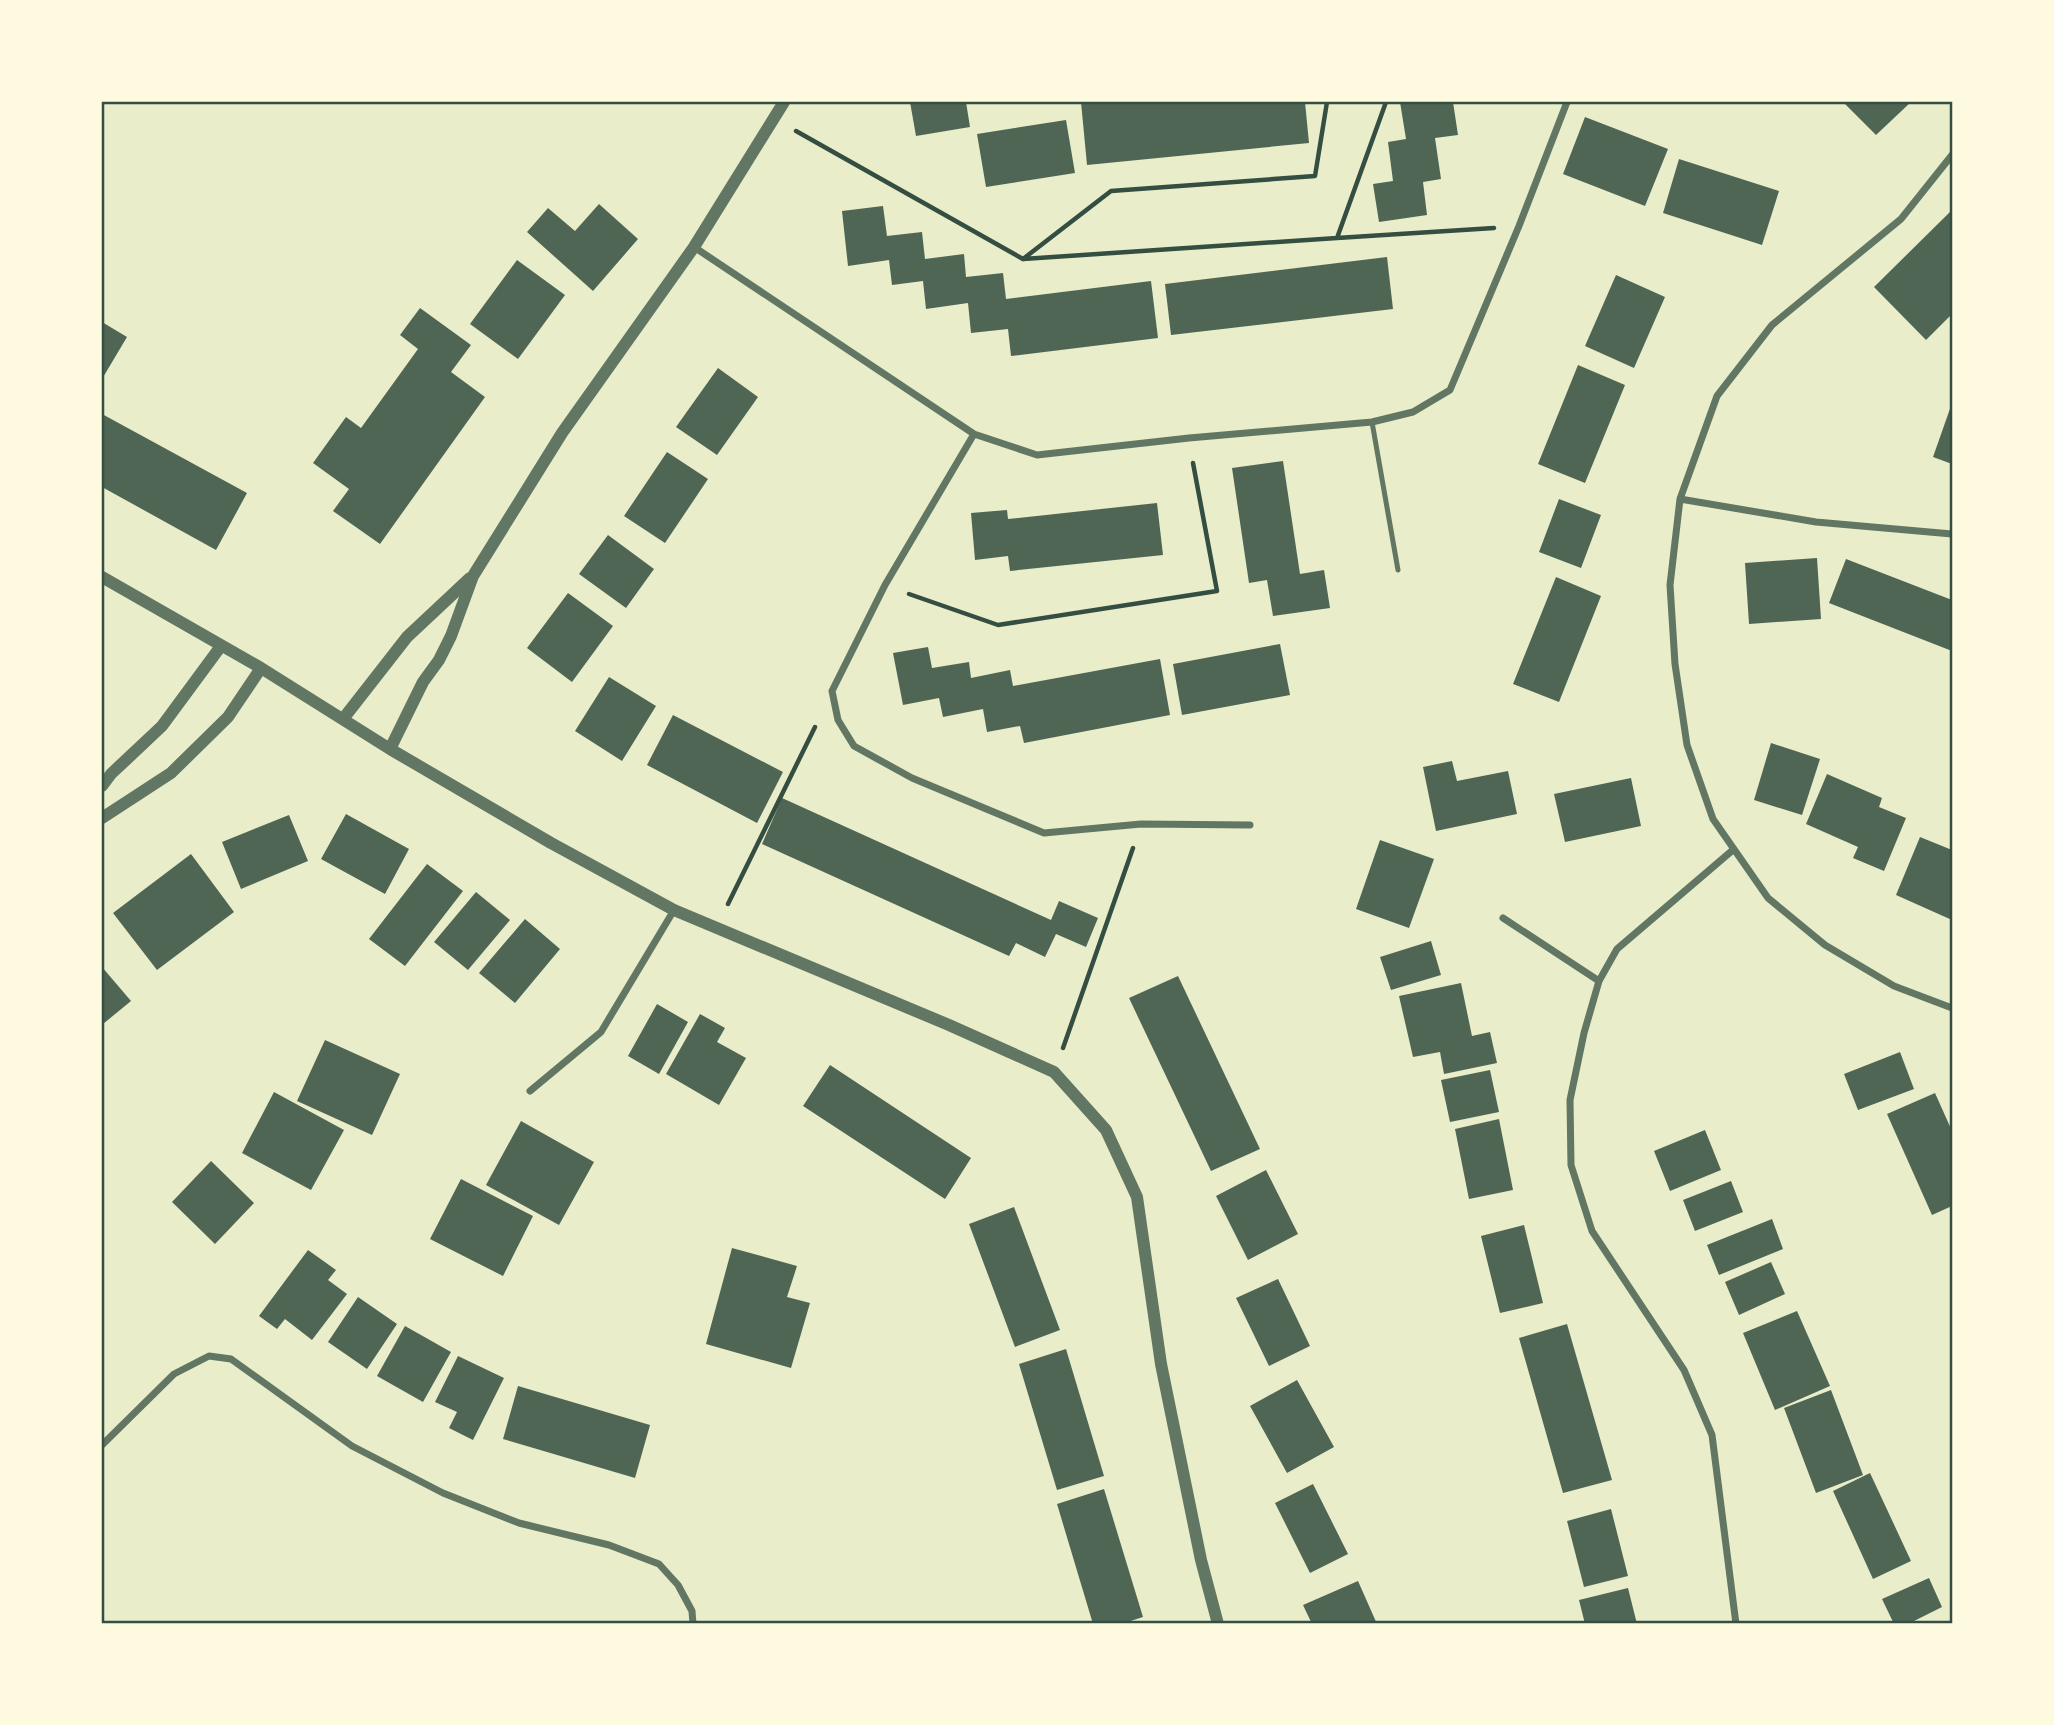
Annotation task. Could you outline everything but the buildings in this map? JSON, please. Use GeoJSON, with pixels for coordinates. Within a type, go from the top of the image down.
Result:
{"type":"FeatureCollection","features":[{"type":"Feature","properties":{"kind":"street"},"geometry":{"type":"LineString","coordinates":[[390,749],[423,682],[439,660],[451,636],[473,576],[562,433],[694,247],[784,102]]}},
{"type":"Feature","properties":{"kind":"street"},"geometry":{"type":"LineString","coordinates":[[694,247],[974,434],[1038,455],[1372,422],[1413,412],[1450,390],[1519,226],[1567,102]]}},
{"type":"Feature","properties":{"kind":"street"},"geometry":{"type":"LineString","coordinates":[[1952,155],[1901,219],[1772,325],[1717,396],[1680,499],[1670,584],[1675,664],[1687,745],[1713,819],[1768,898],[1825,945],[1895,986],[1952,1007]]}},
{"type":"Feature","properties":{"kind":"street"},"geometry":{"type":"LineString","coordinates":[[974,434],[885,585],[832,691],[838,720],[854,746],[912,778],[1044,833],[1141,824],[1250,825]]}},
{"type":"Feature","properties":{"kind":"street"},"geometry":{"type":"LineString","coordinates":[[1680,499],[1816,522],[1952,534]]}},
{"type":"Feature","properties":{"kind":"street"},"geometry":{"type":"LineString","coordinates":[[343,719],[407,637],[473,576]]}},
{"type":"Feature","properties":{"kind":"street"},"geometry":{"type":"LineString","coordinates":[[102,577],[261,668],[390,749],[551,843],[674,910],[1054,1072],[1106,1130],[1137,1197],[1161,1364],[1201,1560],[1219,1623]]}},
{"type":"Feature","properties":{"kind":"street"},"geometry":{"type":"LineString","coordinates":[[102,786],[111,774],[162,726],[221,646]]}},
{"type":"Feature","properties":{"kind":"street"},"geometry":{"type":"LineString","coordinates":[[102,818],[172,773],[228,717],[261,668]]}},
{"type":"Feature","properties":{"kind":"street"},"geometry":{"type":"LineString","coordinates":[[1734,849],[1617,949],[1599,981],[1584,1033],[1570,1100],[1571,1165],[1592,1231],[1685,1370],[1713,1435],[1736,1623]]}},
{"type":"Feature","properties":{"kind":"street"},"geometry":{"type":"LineString","coordinates":[[530,1091],[601,1032],[674,910]]}},
{"type":"Feature","properties":{"kind":"street"},"geometry":{"type":"LineString","coordinates":[[1503,918],[1599,981]]}},
{"type":"Feature","properties":{"kind":"street"},"geometry":{"type":"LineString","coordinates":[[102,1445],[174,1374],[209,1356],[231,1360],[259,1377],[352,1446],[443,1493],[519,1523],[609,1545],[659,1564],[678,1585],[692,1611],[693,1623]]}},
{"type":"Feature","properties":{"kind":"lane"},"geometry":{"type":"LineString","coordinates":[[1372,422],[1398,570]]}},
{"type":"Feature","properties":{"kind":"path"},"geometry":{"type":"LineString","coordinates":[[1023,259],[1111,191],[1315,176],[1327,102]]}},
{"type":"Feature","properties":{"kind":"path"},"geometry":{"type":"LineString","coordinates":[[1337,238],[1386,102]]}},
{"type":"Feature","properties":{"kind":"path"},"geometry":{"type":"LineString","coordinates":[[774,119],[1023,259],[1519,226]]}},
{"type":"Feature","properties":{"kind":"path"},"geometry":{"type":"LineString","coordinates":[[885,585],[998,625],[1217,591],[1189,438]]}},
{"type":"Feature","properties":{"kind":"path"},"geometry":{"type":"LineString","coordinates":[[716,927],[832,691]]}},
{"type":"Feature","properties":{"kind":"path"},"geometry":{"type":"LineString","coordinates":[[1054,1072],[1141,824]]}}]}
